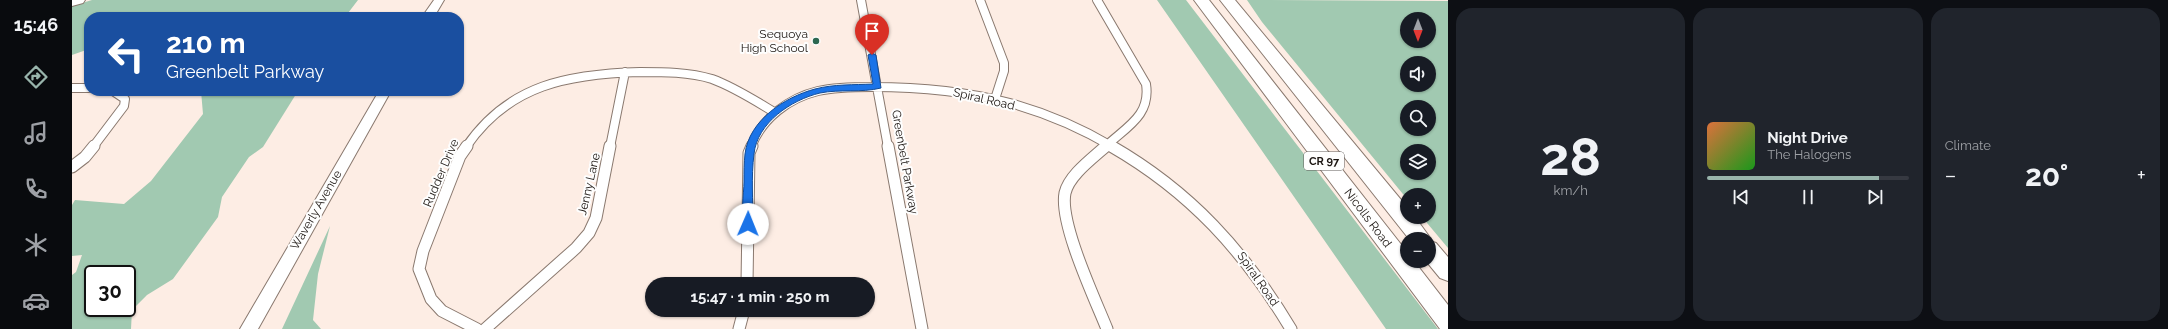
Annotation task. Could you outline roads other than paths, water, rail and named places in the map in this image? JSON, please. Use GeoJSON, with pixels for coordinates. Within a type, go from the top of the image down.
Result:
{"type":"FeatureCollection","features":[{"type":"Feature","properties":{"kind":"highway","name":"Nicolls Road"},"geometry":{"type":"LineString","coordinates":[[1201,0],[1448,322]]}},
{"type":"Feature","properties":{"kind":"highway","name":"CR 97"},"geometry":{"type":"LineString","coordinates":[[1227,0],[1415,232]]}},
{"type":"Feature","properties":{"kind":"highway"},"geometry":{"type":"LineString","coordinates":[[1236,0],[1263,37],[1274,58]]}},
{"type":"Feature","properties":{"kind":"highway"},"geometry":{"type":"LineString","coordinates":[[1436,257],[1448,272]]}},
{"type":"Feature","properties":{"kind":"main road"},"geometry":{"type":"LineString","coordinates":[[72,2],[79,0]]}},
{"type":"Feature","properties":{"kind":"street"},"geometry":{"type":"LineString","coordinates":[[431,12],[439,0]]}},
{"type":"Feature","properties":{"kind":"street","name":"Greenbelt Parkway"},"geometry":{"type":"LineString","coordinates":[[861,0],[922,329]]}},
{"type":"Feature","properties":{"kind":"street"},"geometry":{"type":"LineString","coordinates":[[980,0],[1004,63],[1004,72],[995,99]]}},
{"type":"Feature","properties":{"kind":"street"},"geometry":{"type":"LineString","coordinates":[[1097,0],[1143,78],[1148,94],[1148,103],[1143,112],[1076,173],[1065,193],[1064,206],[1066,222],[1107,329]]}},
{"type":"Feature","properties":{"kind":"street","name":"Rudder Drive"},"geometry":{"type":"LineString","coordinates":[[477,329],[442,311],[431,299],[419,269],[423,251],[460,156],[465,146],[478,128],[497,111],[515,99],[542,86],[580,75],[625,72],[682,72],[698,75],[731,87],[774,112]]}},
{"type":"Feature","properties":{"kind":"street","name":"Jenny Lane"},"geometry":{"type":"LineString","coordinates":[[485,329],[576,248],[589,233],[596,218],[625,72]]}},
{"type":"Feature","properties":{"kind":"street","name":"Spiral Road"},"geometry":{"type":"LineString","coordinates":[[747,277],[749,153],[753,140],[762,125],[774,112],[789,103],[816,91],[840,88],[878,87],[934,89],[995,99],[1054,118],[1108,143],[1138,162],[1187,198],[1221,230],[1268,290],[1291,329]]}},
{"type":"Feature","properties":{"kind":"street"},"geometry":{"type":"LineString","coordinates":[[72,88],[84,88]]}},
{"type":"Feature","properties":{"kind":"street"},"geometry":{"type":"LineString","coordinates":[[72,167],[85,157],[124,106],[125,99],[120,96]]}},
{"type":"Feature","properties":{"kind":"street","name":"Waverly Avenue"},"geometry":{"type":"LineString","coordinates":[[249,329],[382,96]]}},
{"type":"Feature","properties":{"kind":"street"},"geometry":{"type":"LineString","coordinates":[[739,329],[742,317]]}},
{"type":"Feature","properties":{"kind":"place","name":"Sequoya High School"},"geometry":{"type":"Point","coordinates":[816,41]}}]}
